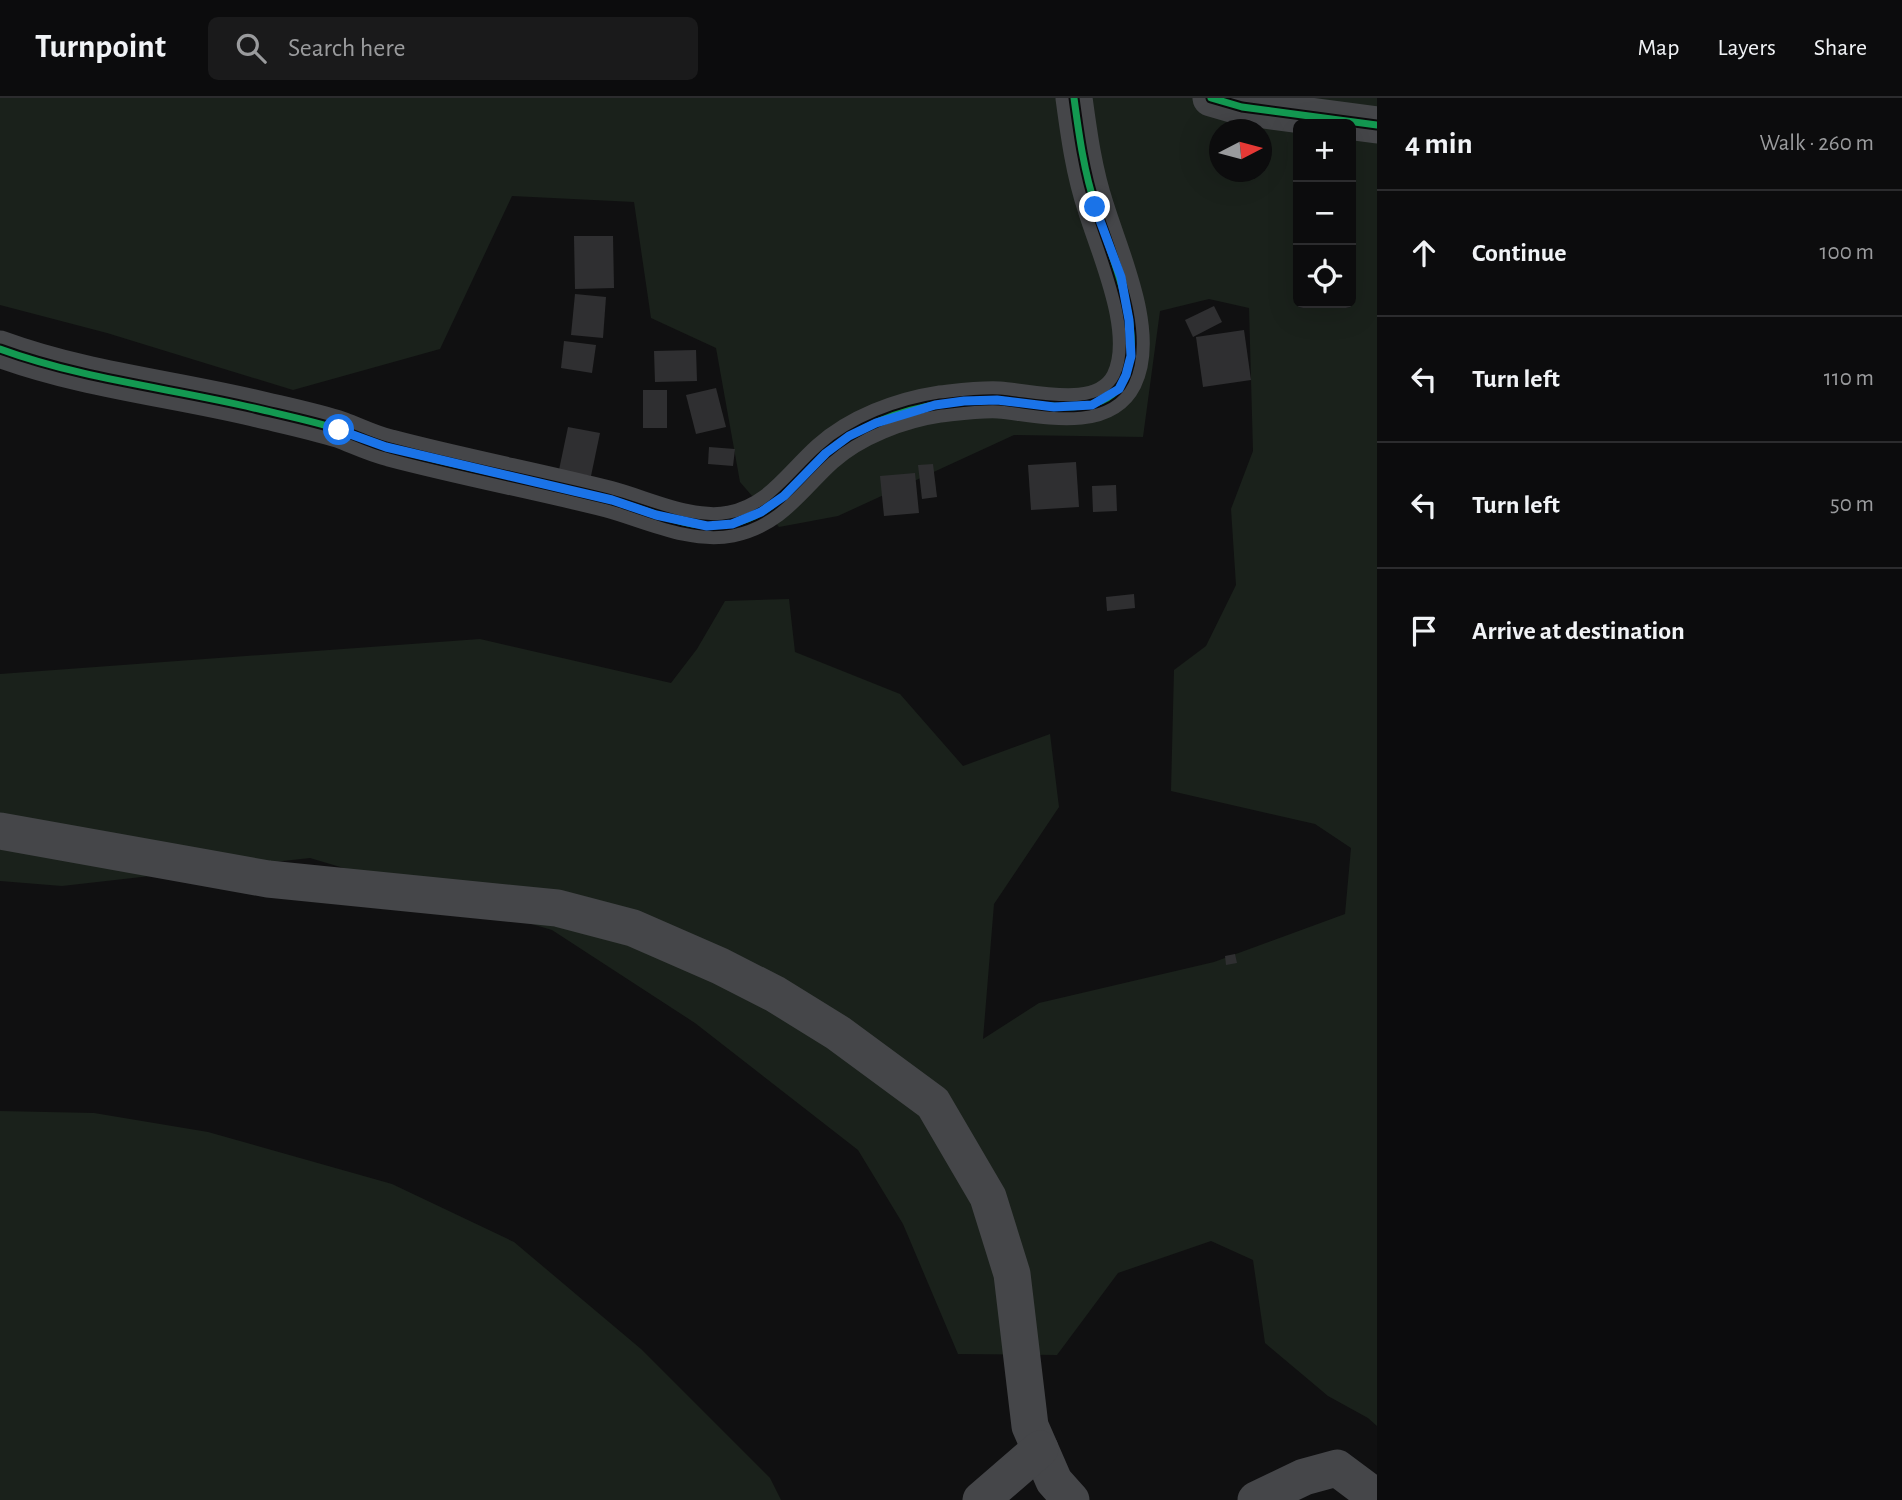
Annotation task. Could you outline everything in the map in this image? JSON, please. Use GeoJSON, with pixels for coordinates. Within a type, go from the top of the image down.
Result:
{"type":"FeatureCollection","features":[{"type":"Feature","properties":{"kind":"street"},"geometry":{"type":"LineString","coordinates":[[0,349],[77,373],[248,407],[326,426],[386,447],[612,500],[656,515],[707,526],[732,524],[761,512],[784,496],[826,453],[849,436],[876,423],[935,405],[964,401],[997,400],[1054,407],[1092,405],[1119,389],[1131,356],[1129,320],[1121,277],[1095,207],[1084,164],[1074,98]]}},
{"type":"Feature","properties":{"kind":"street"},"geometry":{"type":"LineString","coordinates":[[1211,98],[1242,107],[1377,125]]}},
{"type":"Feature","properties":{"kind":"street"},"geometry":{"type":"LineString","coordinates":[[0,831],[268,879],[556,908],[633,928],[720,966],[775,994],[838,1033],[933,1103],[988,1197],[1012,1273],[1030,1426],[1054,1481],[1071,1500]]}},
{"type":"Feature","properties":{"kind":"street"},"geometry":{"type":"LineString","coordinates":[[981,1500],[1040,1449]]}},
{"type":"Feature","properties":{"kind":"street"},"geometry":{"type":"LineString","coordinates":[[1256,1500],[1304,1477],[1337,1468],[1377,1498]]}},
{"type":"Feature","properties":{"kind":"shaded area"},"geometry":{"type":"Polygon","coordinates":[[[0,98],[1377,98],[1377,1426],[1368,1418],[1328,1396],[1265,1343],[1253,1260],[1211,1241],[1118,1273],[1057,1355],[958,1354],[903,1224],[858,1150],[695,1023],[552,930],[310,858],[62,886],[0,881],[0,674],[480,639],[671,683],[697,649],[725,601],[789,599],[795,652],[900,694],[963,766],[1050,734],[1059,807],[994,904],[983,1039],[1039,1003],[1214,962],[1345,914],[1351,848],[1315,824],[1171,791],[1174,670],[1206,646],[1236,585],[1231,509],[1253,451],[1249,308],[1209,299],[1160,311],[1143,437],[1014,435],[838,516],[779,527],[740,482],[716,348],[651,318],[634,202],[512,196],[440,349],[293,390],[107,333],[0,305],[0,98]]]}},
{"type":"Feature","properties":{"kind":"shaded area"},"geometry":{"type":"Polygon","coordinates":[[[0,1111],[94,1113],[208,1132],[392,1184],[514,1242],[641,1349],[770,1478],[781,1500],[0,1500],[0,1111]]]}},
{"type":"Feature","properties":{"kind":"building"},"geometry":{"type":"Polygon","coordinates":[[[574,236],[613,236],[614,288],[575,289],[574,236]]]}},
{"type":"Feature","properties":{"kind":"building"},"geometry":{"type":"Polygon","coordinates":[[[575,294],[606,297],[603,338],[571,335],[575,294]]]}},
{"type":"Feature","properties":{"kind":"building"},"geometry":{"type":"Polygon","coordinates":[[[1214,306],[1222,322],[1193,337],[1185,320],[1214,306]]]}},
{"type":"Feature","properties":{"kind":"building"},"geometry":{"type":"Polygon","coordinates":[[[1244,330],[1251,380],[1203,387],[1196,337],[1244,330]]]}},
{"type":"Feature","properties":{"kind":"building"},"geometry":{"type":"Polygon","coordinates":[[[564,341],[596,345],[592,373],[561,368],[564,341]]]}},
{"type":"Feature","properties":{"kind":"building"},"geometry":{"type":"Polygon","coordinates":[[[696,350],[697,381],[655,382],[654,351],[696,350]]]}},
{"type":"Feature","properties":{"kind":"building"},"geometry":{"type":"Polygon","coordinates":[[[716,388],[726,427],[696,434],[686,395],[716,388]]]}},
{"type":"Feature","properties":{"kind":"building"},"geometry":{"type":"Polygon","coordinates":[[[643,390],[667,390],[667,428],[643,428],[643,390]]]}},
{"type":"Feature","properties":{"kind":"building"},"geometry":{"type":"Polygon","coordinates":[[[568,427],[600,433],[591,476],[559,470],[568,427]]]}},
{"type":"Feature","properties":{"kind":"building"},"geometry":{"type":"Polygon","coordinates":[[[709,447],[735,449],[733,466],[708,464],[709,447]]]}},
{"type":"Feature","properties":{"kind":"building"},"geometry":{"type":"Polygon","coordinates":[[[1076,462],[1079,507],[1031,510],[1028,465],[1076,462]]]}},
{"type":"Feature","properties":{"kind":"building"},"geometry":{"type":"Polygon","coordinates":[[[933,464],[937,497],[922,499],[918,465],[933,464]]]}},
{"type":"Feature","properties":{"kind":"building"},"geometry":{"type":"Polygon","coordinates":[[[915,473],[919,513],[884,516],[880,476],[915,473]]]}},
{"type":"Feature","properties":{"kind":"building"},"geometry":{"type":"Polygon","coordinates":[[[1116,485],[1117,511],[1093,512],[1092,486],[1116,485]]]}},
{"type":"Feature","properties":{"kind":"building"},"geometry":{"type":"Polygon","coordinates":[[[1134,594],[1135,608],[1107,611],[1106,597],[1134,594]]]}},
{"type":"Feature","properties":{"kind":"building"},"geometry":{"type":"Polygon","coordinates":[[[1235,954],[1237,963],[1226,965],[1225,956],[1235,954]]]}},
{"type":"Feature","properties":{"kind":"cycle path"},"geometry":{"type":"LineString","coordinates":[[0,349],[94,376],[309,421],[384,446],[608,499],[685,522],[716,526],[731,524],[746,520],[772,505],[837,444],[894,415],[940,404],[977,400],[1085,406],[1114,393],[1124,380],[1130,361],[1129,317],[1088,181],[1074,98]]}},
{"type":"Feature","properties":{"kind":"cycle path"},"geometry":{"type":"LineString","coordinates":[[1211,98],[1242,107],[1377,125]]}},
{"type":"Feature","properties":{"kind":"route"},"geometry":{"type":"LineString","coordinates":[[339,430],[386,447],[612,500],[656,515],[707,526],[732,524],[761,512],[784,496],[826,453],[849,436],[904,413],[964,401],[997,400],[1054,407],[1092,405],[1119,389],[1131,356],[1129,320],[1121,277],[1095,207]]}}]}
